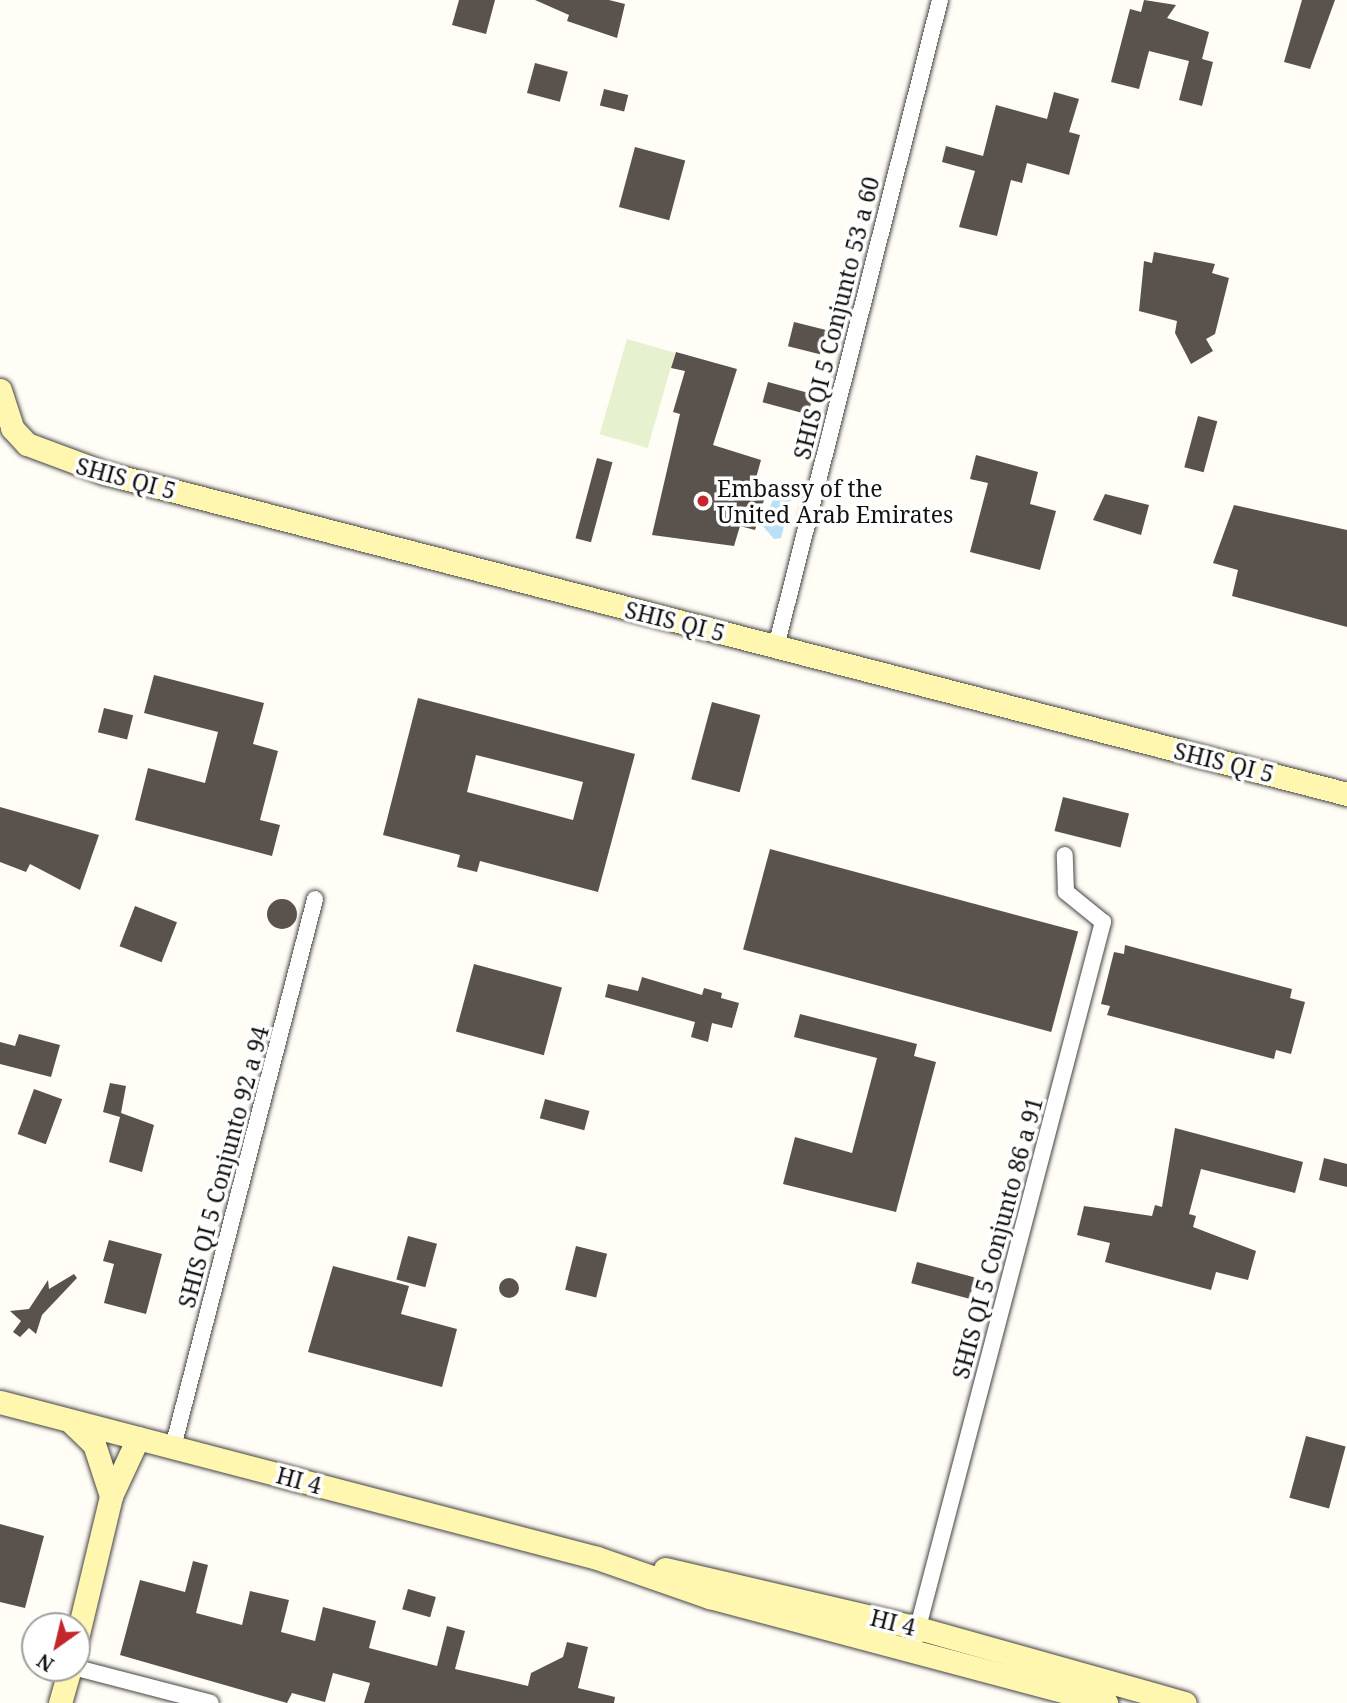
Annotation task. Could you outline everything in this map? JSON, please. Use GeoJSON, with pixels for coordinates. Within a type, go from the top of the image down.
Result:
{"type":"FeatureCollection","features":[{"type":"Feature","properties":{"kind":"street","name":"SHIS QI 5 Conjunto 53 a 60"},"geometry":{"type":"LineString","coordinates":[[776,647],[940,0]]}},
{"type":"Feature","properties":{"kind":"street","name":"SHIS QI 5"},"geometry":{"type":"LineString","coordinates":[[0,390],[12,428],[38,449],[105,473],[1347,794]]}},
{"type":"Feature","properties":{"kind":"street","name":"SHIS QI 5 Conjunto 86 a 91"},"geometry":{"type":"LineString","coordinates":[[915,1639],[1103,922],[1066,892],[1065,855]]}},
{"type":"Feature","properties":{"kind":"street","name":"SHIS QI 5 Conjunto 92 a 94"},"geometry":{"type":"LineString","coordinates":[[173,1447],[315,899]]}},
{"type":"Feature","properties":{"kind":"street","name":"HI 4"},"geometry":{"type":"LineString","coordinates":[[0,1402],[915,1639],[1185,1703]]}},
{"type":"Feature","properties":{"kind":"street"},"geometry":{"type":"LineString","coordinates":[[68,1420],[94,1444],[111,1496]]}},
{"type":"Feature","properties":{"kind":"street"},"geometry":{"type":"LineString","coordinates":[[83,1612],[111,1496],[138,1438]]}},
{"type":"Feature","properties":{"kind":"street","name":"HI 4"},"geometry":{"type":"LineString","coordinates":[[915,1639],[1106,1703]]}},
{"type":"Feature","properties":{"kind":"street"},"geometry":{"type":"LineString","coordinates":[[91,1672],[211,1703]]}},
{"type":"Feature","properties":{"kind":"street"},"geometry":{"type":"LineString","coordinates":[[60,1703],[66,1682]]}},
{"type":"Feature","properties":{"kind":"green space"},"geometry":{"type":"Polygon","coordinates":[[[627,339],[675,353],[648,448],[600,434],[627,339]]]}},
{"type":"Feature","properties":{"kind":"water"},"geometry":{"type":"Polygon","coordinates":[[[779,486],[791,498],[781,538],[774,539],[762,525],[779,486]]]}},
{"type":"Feature","properties":{"kind":"building"},"geometry":{"type":"Polygon","coordinates":[[[459,0],[495,0],[486,34],[452,25],[459,0]]]}},
{"type":"Feature","properties":{"kind":"building"},"geometry":{"type":"Polygon","coordinates":[[[535,0],[609,0],[625,4],[617,38],[567,21],[569,15],[535,0]]]}},
{"type":"Feature","properties":{"kind":"building"},"geometry":{"type":"Polygon","coordinates":[[[1144,0],[1176,5],[1167,18],[1209,32],[1202,59],[1213,62],[1202,106],[1179,100],[1189,61],[1149,51],[1139,89],[1111,82],[1130,9],[1141,12],[1144,0]]]}},
{"type":"Feature","properties":{"kind":"building"},"geometry":{"type":"Polygon","coordinates":[[[1302,0],[1335,0],[1310,69],[1284,62],[1302,0]]]}},
{"type":"Feature","properties":{"kind":"building"},"geometry":{"type":"Polygon","coordinates":[[[535,63],[568,72],[560,102],[527,93],[535,63]]]}},
{"type":"Feature","properties":{"kind":"building"},"geometry":{"type":"Polygon","coordinates":[[[604,89],[628,95],[624,112],[600,105],[604,89]]]}},
{"type":"Feature","properties":{"kind":"building"},"geometry":{"type":"Polygon","coordinates":[[[1054,92],[1079,99],[1069,132],[1080,135],[1069,175],[1027,163],[1022,183],[1011,180],[997,236],[959,227],[975,171],[942,162],[946,146],[983,156],[996,105],[1047,119],[1054,92]]]}},
{"type":"Feature","properties":{"kind":"building"},"geometry":{"type":"Polygon","coordinates":[[[635,147],[685,160],[669,220],[619,207],[635,147]]]}},
{"type":"Feature","properties":{"kind":"building"},"geometry":{"type":"Polygon","coordinates":[[[1154,252],[1215,264],[1212,273],[1229,278],[1215,334],[1206,339],[1213,351],[1191,364],[1175,333],[1177,321],[1139,311],[1144,261],[1152,263],[1154,252]]]}},
{"type":"Feature","properties":{"kind":"building"},"geometry":{"type":"Polygon","coordinates":[[[794,322],[826,330],[820,354],[788,346],[794,322]]]}},
{"type":"Feature","properties":{"kind":"building"},"geometry":{"type":"Polygon","coordinates":[[[676,352],[737,369],[713,445],[761,460],[751,496],[764,500],[755,530],[740,526],[734,546],[652,535],[680,414],[673,412],[685,371],[671,368],[676,352]]]}},
{"type":"Feature","properties":{"kind":"building"},"geometry":{"type":"Polygon","coordinates":[[[768,382],[813,394],[808,414],[763,402],[768,382]]]}},
{"type":"Feature","properties":{"kind":"building"},"geometry":{"type":"Polygon","coordinates":[[[1198,416],[1217,421],[1204,472],[1184,467],[1198,416]]]}},
{"type":"Feature","properties":{"kind":"building"},"geometry":{"type":"Polygon","coordinates":[[[976,455],[1038,472],[1030,504],[1056,511],[1040,570],[970,552],[988,483],[970,479],[976,455]]]}},
{"type":"Feature","properties":{"kind":"building"},"geometry":{"type":"Polygon","coordinates":[[[597,458],[612,462],[591,542],[576,538],[597,458]]]}},
{"type":"Feature","properties":{"kind":"building"},"geometry":{"type":"Polygon","coordinates":[[[1105,494],[1149,505],[1141,535],[1093,520],[1105,494]]]}},
{"type":"Feature","properties":{"kind":"building"},"geometry":{"type":"Polygon","coordinates":[[[1234,505],[1347,530],[1347,627],[1232,596],[1238,570],[1213,563],[1234,505]]]}},
{"type":"Feature","properties":{"kind":"building"},"geometry":{"type":"Polygon","coordinates":[[[154,675],[264,703],[253,744],[278,751],[260,820],[280,825],[272,856],[135,820],[148,768],[205,783],[218,732],[144,713],[154,675]]]}},
{"type":"Feature","properties":{"kind":"building"},"geometry":{"type":"Polygon","coordinates":[[[418,698],[635,754],[598,892],[480,861],[477,872],[457,867],[460,855],[383,835],[418,698]],[[476,755],[467,792],[573,820],[583,782],[476,755]]]}},
{"type":"Feature","properties":{"kind":"building"},"geometry":{"type":"Polygon","coordinates":[[[712,702],[760,715],[740,792],[691,779],[712,702]]]}},
{"type":"Feature","properties":{"kind":"building"},"geometry":{"type":"Polygon","coordinates":[[[104,708],[133,715],[127,740],[98,732],[104,708]]]}},
{"type":"Feature","properties":{"kind":"building"},"geometry":{"type":"Polygon","coordinates":[[[1063,797],[1129,813],[1121,847],[1055,831],[1063,797]]]}},
{"type":"Feature","properties":{"kind":"building"},"geometry":{"type":"Polygon","coordinates":[[[0,807],[99,835],[80,890],[30,864],[26,872],[0,862],[0,807]]]}},
{"type":"Feature","properties":{"kind":"building"},"geometry":{"type":"Polygon","coordinates":[[[770,849],[1078,932],[1051,1032],[743,949],[770,849]]]}},
{"type":"Feature","properties":{"kind":"building"},"geometry":{"type":"Polygon","coordinates":[[[282,899],[292,904],[297,914],[292,924],[282,929],[272,924],[267,914],[272,904],[282,899]]]}},
{"type":"Feature","properties":{"kind":"building"},"geometry":{"type":"Polygon","coordinates":[[[135,906],[177,922],[162,962],[120,946],[135,906]]]}},
{"type":"Feature","properties":{"kind":"building"},"geometry":{"type":"Polygon","coordinates":[[[1125,945],[1292,989],[1290,998],[1305,1002],[1291,1054],[1276,1050],[1274,1059],[1107,1015],[1110,1006],[1101,1004],[1114,952],[1124,954],[1125,945]]]}},
{"type":"Feature","properties":{"kind":"building"},"geometry":{"type":"Polygon","coordinates":[[[474,964],[562,988],[544,1055],[456,1032],[474,964]]]}},
{"type":"Feature","properties":{"kind":"building"},"geometry":{"type":"Polygon","coordinates":[[[642,977],[702,995],[704,988],[722,993],[721,998],[739,1003],[732,1028],[712,1023],[708,1042],[691,1037],[695,1022],[605,997],[608,984],[638,991],[642,977]]]}},
{"type":"Feature","properties":{"kind":"building"},"geometry":{"type":"Polygon","coordinates":[[[800,1014],[917,1044],[914,1056],[936,1062],[896,1212],[783,1184],[795,1137],[852,1153],[877,1058],[794,1037],[800,1014]]]}},
{"type":"Feature","properties":{"kind":"building"},"geometry":{"type":"Polygon","coordinates":[[[19,1034],[60,1045],[51,1077],[0,1064],[0,1042],[15,1046],[19,1034]]]}},
{"type":"Feature","properties":{"kind":"building"},"geometry":{"type":"Polygon","coordinates":[[[110,1083],[126,1086],[121,1113],[154,1125],[142,1172],[109,1162],[120,1117],[103,1112],[110,1083]]]}},
{"type":"Feature","properties":{"kind":"building"},"geometry":{"type":"Polygon","coordinates":[[[34,1089],[62,1099],[46,1144],[18,1134],[34,1089]]]}},
{"type":"Feature","properties":{"kind":"building"},"geometry":{"type":"Polygon","coordinates":[[[545,1099],[589,1111],[584,1130],[540,1118],[545,1099]]]}},
{"type":"Feature","properties":{"kind":"building"},"geometry":{"type":"Polygon","coordinates":[[[1175,1128],[1303,1162],[1295,1193],[1201,1169],[1189,1214],[1196,1216],[1193,1227],[1256,1251],[1248,1280],[1216,1272],[1211,1290],[1105,1262],[1110,1243],[1077,1235],[1084,1206],[1152,1216],[1155,1205],[1162,1207],[1175,1128]]]}},
{"type":"Feature","properties":{"kind":"building"},"geometry":{"type":"Polygon","coordinates":[[[1324,1158],[1347,1164],[1347,1187],[1319,1180],[1324,1158]]]}},
{"type":"Feature","properties":{"kind":"building"},"geometry":{"type":"Polygon","coordinates":[[[408,1236],[437,1244],[425,1287],[396,1279],[408,1236]]]}},
{"type":"Feature","properties":{"kind":"building"},"geometry":{"type":"Polygon","coordinates":[[[109,1240],[162,1254],[146,1314],[104,1303],[114,1264],[103,1261],[109,1240]]]}},
{"type":"Feature","properties":{"kind":"building"},"geometry":{"type":"Polygon","coordinates":[[[576,1246],[607,1254],[596,1297],[565,1290],[576,1246]]]}},
{"type":"Feature","properties":{"kind":"building"},"geometry":{"type":"Polygon","coordinates":[[[917,1262],[975,1278],[969,1299],[911,1283],[917,1262]]]}},
{"type":"Feature","properties":{"kind":"building"},"geometry":{"type":"Polygon","coordinates":[[[333,1266],[409,1286],[401,1314],[457,1329],[442,1387],[308,1352],[333,1266]]]}},
{"type":"Feature","properties":{"kind":"building"},"geometry":{"type":"Polygon","coordinates":[[[74,1274],[77,1278],[42,1315],[36,1334],[29,1328],[20,1337],[13,1332],[21,1321],[10,1311],[29,1309],[48,1280],[49,1289],[74,1274]]]}},
{"type":"Feature","properties":{"kind":"building"},"geometry":{"type":"Polygon","coordinates":[[[509,1278],[516,1281],[519,1288],[516,1295],[509,1298],[502,1295],[499,1288],[502,1281],[509,1278]]]}},
{"type":"Feature","properties":{"kind":"building"},"geometry":{"type":"Polygon","coordinates":[[[1306,1436],[1346,1447],[1329,1508],[1289,1498],[1306,1436]]]}},
{"type":"Feature","properties":{"kind":"building"},"geometry":{"type":"Polygon","coordinates":[[[0,1524],[44,1536],[25,1608],[0,1602],[0,1524]]]}},
{"type":"Feature","properties":{"kind":"building"},"geometry":{"type":"Polygon","coordinates":[[[193,1561],[208,1565],[196,1613],[242,1625],[250,1591],[289,1600],[281,1632],[315,1641],[323,1607],[376,1621],[369,1648],[437,1666],[447,1626],[465,1631],[455,1669],[528,1686],[531,1673],[563,1657],[567,1642],[588,1647],[578,1688],[615,1697],[614,1703],[364,1703],[370,1683],[333,1673],[325,1702],[292,1693],[287,1703],[120,1655],[140,1580],[185,1592],[193,1561]]]}},
{"type":"Feature","properties":{"kind":"building"},"geometry":{"type":"Polygon","coordinates":[[[408,1589],[436,1597],[430,1617],[402,1609],[408,1589]]]}},
{"type":"Feature","properties":{"kind":"place","name":"Embassy of the United Arab Emirates"},"geometry":{"type":"Point","coordinates":[703,501]}}]}
